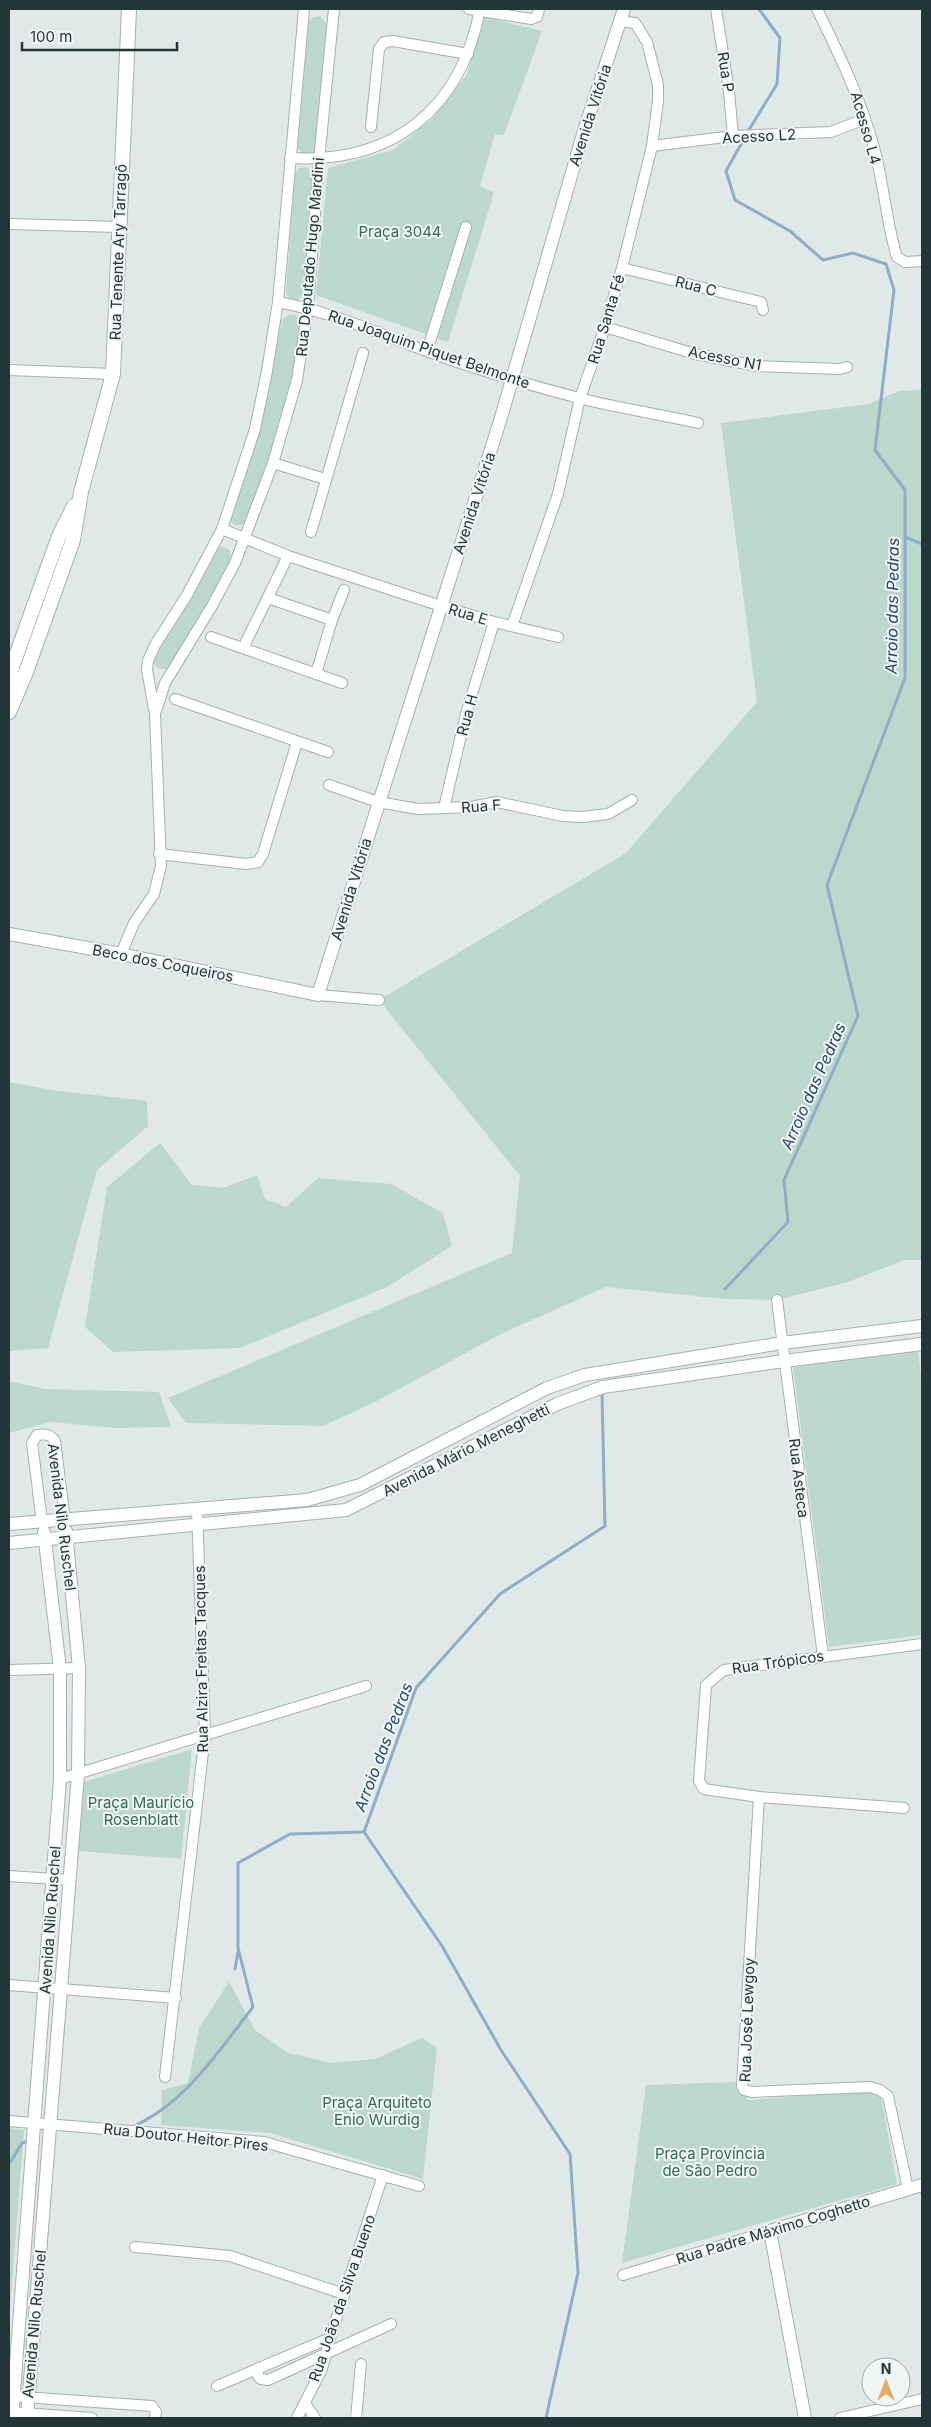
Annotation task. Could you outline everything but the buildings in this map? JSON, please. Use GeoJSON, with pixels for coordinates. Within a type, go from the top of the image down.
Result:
{"type":"FeatureCollection","features":[{"type":"Feature","properties":{"kind":"main road","name":"Rua Tenente Ary Tarragô"},"geometry":{"type":"LineString","coordinates":[[9,712],[26,672],[73,540],[81,492],[113,374],[129,9]]}},
{"type":"Feature","properties":{"kind":"main road","name":"Rua Tenente Ary Tarragô"},"geometry":{"type":"LineString","coordinates":[[9,685],[12,667],[59,536],[81,492]]}},
{"type":"Feature","properties":{"kind":"street","name":"Rua Deputado Hugo Mardini"},"geometry":{"type":"LineString","coordinates":[[122,954],[134,923],[154,894],[160,866],[155,714],[148,665],[150,654],[187,595],[222,529],[255,429],[278,302],[304,9]]}},
{"type":"Feature","properties":{"kind":"street","name":"Rua Deputado Hugo Mardini"},"geometry":{"type":"LineString","coordinates":[[155,714],[170,674],[212,606],[244,538],[272,462],[297,380],[308,308],[319,160],[334,9]]}},
{"type":"Feature","properties":{"kind":"street"},"geometry":{"type":"LineString","coordinates":[[290,158],[319,160],[365,150],[406,133],[440,100],[454,82],[468,54],[476,9],[531,19],[538,17],[539,9]]}},
{"type":"Feature","properties":{"kind":"street","name":"Rua P"},"geometry":{"type":"LineString","coordinates":[[716,9],[731,103],[733,136]]}},
{"type":"Feature","properties":{"kind":"street","name":"Acesso L4"},"geometry":{"type":"LineString","coordinates":[[817,9],[853,82],[865,119],[874,149],[896,254],[901,261],[922,261]]}},
{"type":"Feature","properties":{"kind":"street","name":"Rua Santa Fé"},"geometry":{"type":"LineString","coordinates":[[512,626],[558,494],[580,398],[605,327],[622,268],[652,146],[658,101],[658,84],[653,61],[647,42],[635,23],[622,15]]}},
{"type":"Feature","properties":{"kind":"street","name":"Avenida Vitória"},"geometry":{"type":"LineString","coordinates":[[318,995],[512,379],[584,131],[622,15]]}},
{"type":"Feature","properties":{"kind":"street"},"geometry":{"type":"LineString","coordinates":[[371,126],[380,45],[393,40],[468,54]]}},
{"type":"Feature","properties":{"kind":"street","name":"Acesso L2"},"geometry":{"type":"LineString","coordinates":[[652,146],[733,136],[831,132],[865,119]]}},
{"type":"Feature","properties":{"kind":"street"},"geometry":{"type":"LineString","coordinates":[[9,224],[118,227]]}},
{"type":"Feature","properties":{"kind":"street"},"geometry":{"type":"LineString","coordinates":[[427,351],[466,227]]}},
{"type":"Feature","properties":{"kind":"street","name":"Rua C"},"geometry":{"type":"LineString","coordinates":[[622,268],[761,302],[763,310]]}},
{"type":"Feature","properties":{"kind":"street","name":"Rua Joaquim Piquet Belmonte"},"geometry":{"type":"LineString","coordinates":[[278,302],[308,308],[371,328],[427,351],[512,379],[580,398],[698,423]]}},
{"type":"Feature","properties":{"kind":"street","name":"Acesso N1"},"geometry":{"type":"LineString","coordinates":[[605,327],[695,354],[757,366],[840,369],[847,367]]}},
{"type":"Feature","properties":{"kind":"street"},"geometry":{"type":"LineString","coordinates":[[311,532],[325,479],[364,353]]}},
{"type":"Feature","properties":{"kind":"street"},"geometry":{"type":"LineString","coordinates":[[9,370],[113,374]]}},
{"type":"Feature","properties":{"kind":"street"},"geometry":{"type":"LineString","coordinates":[[272,462],[325,479]]}},
{"type":"Feature","properties":{"kind":"street","name":"Rua E"},"geometry":{"type":"LineString","coordinates":[[222,529],[288,556],[380,584],[441,606],[558,638]]}},
{"type":"Feature","properties":{"kind":"street"},"geometry":{"type":"LineString","coordinates":[[243,648],[288,556]]}},
{"type":"Feature","properties":{"kind":"street"},"geometry":{"type":"LineString","coordinates":[[316,674],[332,620],[344,590]]}},
{"type":"Feature","properties":{"kind":"street"},"geometry":{"type":"LineString","coordinates":[[268,598],[332,620]]}},
{"type":"Feature","properties":{"kind":"street","name":"Rua H"},"geometry":{"type":"LineString","coordinates":[[444,808],[466,714],[494,622]]}},
{"type":"Feature","properties":{"kind":"street"},"geometry":{"type":"LineString","coordinates":[[211,637],[342,683]]}},
{"type":"Feature","properties":{"kind":"street"},"geometry":{"type":"LineString","coordinates":[[148,665],[157,676],[170,674]]}},
{"type":"Feature","properties":{"kind":"street"},"geometry":{"type":"LineString","coordinates":[[174,699],[328,752]]}},
{"type":"Feature","properties":{"kind":"street"},"geometry":{"type":"LineString","coordinates":[[159,854],[246,864],[258,862],[263,854],[297,742]]}},
{"type":"Feature","properties":{"kind":"street","name":"Rua F"},"geometry":{"type":"LineString","coordinates":[[329,785],[378,802],[418,809],[471,807],[497,802],[563,816],[582,817],[608,814],[632,800]]}},
{"type":"Feature","properties":{"kind":"street","name":"Beco dos Coqueiros"},"geometry":{"type":"LineString","coordinates":[[9,934],[122,954],[318,995]]}},
{"type":"Feature","properties":{"kind":"street"},"geometry":{"type":"LineString","coordinates":[[318,995],[379,1000]]}},
{"type":"Feature","properties":{"kind":"street","name":"Rua Asteca"},"geometry":{"type":"LineString","coordinates":[[777,1300],[822,1656]]}},
{"type":"Feature","properties":{"kind":"street","name":"Avenida Mário Meneghetti"},"geometry":{"type":"LineString","coordinates":[[9,1524],[307,1500],[360,1485],[547,1388],[585,1375],[782,1344],[922,1331]]}},
{"type":"Feature","properties":{"kind":"street","name":"Avenida Mário Meneghetti"},"geometry":{"type":"LineString","coordinates":[[9,1543],[198,1526],[346,1510],[557,1404],[603,1387],[784,1361],[922,1344]]}},
{"type":"Feature","properties":{"kind":"street"},"geometry":{"type":"LineString","coordinates":[[585,1375],[590,1392]]}},
{"type":"Feature","properties":{"kind":"street"},"geometry":{"type":"LineString","coordinates":[[461,1432],[468,1448]]}},
{"type":"Feature","properties":{"kind":"street","name":"Avenida Nilo Ruschel"},"geometry":{"type":"LineString","coordinates":[[11,2414],[60,1779],[60,1669],[32,1443],[37,1436],[46,1434],[52,1436],[55,1441],[67,1538],[79,1668],[78,1774],[27,2416]]}},
{"type":"Feature","properties":{"kind":"street"},"geometry":{"type":"LineString","coordinates":[[342,1490],[346,1510]]}},
{"type":"Feature","properties":{"kind":"street","name":"Rua Alzira Freitas Tacques"},"geometry":{"type":"LineString","coordinates":[[165,2077],[176,1998],[205,1735],[197,1509]]}},
{"type":"Feature","properties":{"kind":"street","name":"Rua Trópicos"},"geometry":{"type":"LineString","coordinates":[[759,1797],[706,1790],[701,1787],[699,1781],[706,1685],[724,1670],[922,1644]]}},
{"type":"Feature","properties":{"kind":"street"},"geometry":{"type":"LineString","coordinates":[[9,1670],[79,1668]]}},
{"type":"Feature","properties":{"kind":"street"},"geometry":{"type":"LineString","coordinates":[[60,1779],[366,1686]]}},
{"type":"Feature","properties":{"kind":"street"},"geometry":{"type":"LineString","coordinates":[[759,1797],[904,1808]]}},
{"type":"Feature","properties":{"kind":"street","name":"Rua José Lewgoy"},"geometry":{"type":"LineString","coordinates":[[759,1797],[742,2086],[744,2090],[752,2092],[870,2087],[880,2090],[888,2096],[908,2189]]}},
{"type":"Feature","properties":{"kind":"street"},"geometry":{"type":"LineString","coordinates":[[9,1876],[70,1880]]}},
{"type":"Feature","properties":{"kind":"street"},"geometry":{"type":"LineString","coordinates":[[9,1985],[176,1998]]}},
{"type":"Feature","properties":{"kind":"street","name":"Rua Doutor Heitor Pires"},"geometry":{"type":"LineString","coordinates":[[9,2121],[264,2142],[419,2186]]}},
{"type":"Feature","properties":{"kind":"street","name":"Rua João da Silva Bueno"},"geometry":{"type":"LineString","coordinates":[[297,2418],[322,2369],[324,2356],[383,2175]]}},
{"type":"Feature","properties":{"kind":"street","name":"Rua Padre Máximo Coghetto"},"geometry":{"type":"LineString","coordinates":[[623,2275],[922,2184]]}},
{"type":"Feature","properties":{"kind":"street"},"geometry":{"type":"LineString","coordinates":[[770,2231],[805,2418]]}},
{"type":"Feature","properties":{"kind":"street"},"geometry":{"type":"LineString","coordinates":[[135,2247],[230,2256],[344,2294]]}},
{"type":"Feature","properties":{"kind":"street"},"geometry":{"type":"LineString","coordinates":[[24,2253],[40,2254]]}},
{"type":"Feature","properties":{"kind":"street"},"geometry":{"type":"LineString","coordinates":[[258,2368],[258,2376],[261,2379],[268,2380],[391,2324]]}},
{"type":"Feature","properties":{"kind":"street"},"geometry":{"type":"LineString","coordinates":[[217,2386],[330,2338]]}},
{"type":"Feature","properties":{"kind":"street"},"geometry":{"type":"LineString","coordinates":[[356,2418],[361,2364]]}},
{"type":"Feature","properties":{"kind":"street"},"geometry":{"type":"LineString","coordinates":[[11,2396],[152,2406],[156,2412],[155,2418]]}},
{"type":"Feature","properties":{"kind":"street"},"geometry":{"type":"LineString","coordinates":[[840,2418],[922,2399]]}},
{"type":"Feature","properties":{"kind":"street"},"geometry":{"type":"LineString","coordinates":[[305,2402],[315,2418]]}},
{"type":"Feature","properties":{"kind":"street"},"geometry":{"type":"LineString","coordinates":[[11,2414],[92,2418]]}},
{"type":"Feature","properties":{"kind":"green space"},"geometry":{"type":"Polygon","coordinates":[[[320,16],[327,24],[316,149],[312,154],[302,154],[298,148],[308,23],[313,17],[320,16]]]}},
{"type":"Feature","properties":{"kind":"green space","name":"Praça 3044"},"geometry":{"type":"Polygon","coordinates":[[[484,17],[542,31],[504,135],[495,134],[480,186],[494,193],[448,342],[316,295],[328,168],[393,150],[432,119],[466,76],[484,17]]]}},
{"type":"Feature","properties":{"kind":"green space"},"geometry":{"type":"Polygon","coordinates":[[[307,167],[314,175],[304,294],[297,301],[290,299],[286,293],[295,174],[299,168],[307,167]]]}},
{"type":"Feature","properties":{"kind":"green space"},"geometry":{"type":"Polygon","coordinates":[[[289,314],[296,315],[301,320],[292,379],[277,437],[246,523],[237,526],[232,523],[230,517],[261,423],[282,320],[289,314]]]}},
{"type":"Feature","properties":{"kind":"green space"},"geometry":{"type":"Polygon","coordinates":[[[922,390],[922,1260],[904,1260],[848,1282],[777,1300],[725,1299],[606,1287],[501,1334],[377,1401],[323,1426],[186,1423],[168,1398],[512,1253],[520,1176],[379,1000],[626,853],[757,702],[721,423],[868,404],[899,391],[922,390]]]}},
{"type":"Feature","properties":{"kind":"green space"},"geometry":{"type":"Polygon","coordinates":[[[222,546],[230,550],[230,559],[217,589],[170,666],[166,669],[159,669],[154,664],[153,657],[216,548],[222,546]]]}},
{"type":"Feature","properties":{"kind":"green space"},"geometry":{"type":"Polygon","coordinates":[[[9,1082],[58,1091],[147,1101],[148,1126],[97,1170],[48,1348],[9,1351],[9,1082]]]}},
{"type":"Feature","properties":{"kind":"green space"},"geometry":{"type":"Polygon","coordinates":[[[160,1143],[192,1185],[223,1188],[257,1175],[265,1199],[286,1207],[318,1178],[391,1184],[443,1213],[452,1246],[387,1287],[240,1348],[113,1352],[85,1327],[107,1187],[160,1143]]]}},
{"type":"Feature","properties":{"kind":"green space"},"geometry":{"type":"Polygon","coordinates":[[[918,1351],[922,1387],[922,1635],[829,1647],[793,1367],[918,1351]]]}},
{"type":"Feature","properties":{"kind":"green space"},"geometry":{"type":"Polygon","coordinates":[[[9,1381],[45,1389],[159,1392],[171,1427],[117,1428],[50,1422],[9,1433],[9,1381]]]}},
{"type":"Feature","properties":{"kind":"green space","name":"Praça Maurício Rosenblatt"},"geometry":{"type":"Polygon","coordinates":[[[192,1749],[181,1859],[78,1851],[84,1782],[192,1749]]]}},
{"type":"Feature","properties":{"kind":"green space","name":"Praça Arquiteto Enio Wurdig"},"geometry":{"type":"Polygon","coordinates":[[[229,1982],[255,2030],[288,2053],[331,2063],[375,2059],[422,2038],[437,2048],[423,2179],[270,2133],[161,2125],[162,2090],[188,2083],[199,2028],[229,1982]]]}},
{"type":"Feature","properties":{"kind":"green space","name":"Praça Província de São Pedro"},"geometry":{"type":"Polygon","coordinates":[[[735,2082],[749,2100],[880,2090],[897,2184],[622,2263],[646,2085],[735,2082]]]}},
{"type":"Feature","properties":{"kind":"green space"},"geometry":{"type":"Polygon","coordinates":[[[9,2128],[24,2130],[9,2322],[9,2128]]]}},
{"type":"Feature","properties":{"kind":"waterway","name":"Arroio das Pedras"},"geometry":{"type":"LineString","coordinates":[[747,133],[777,84],[780,38],[759,9]]}},
{"type":"Feature","properties":{"kind":"waterway","name":"Arroio das Pedras"},"geometry":{"type":"LineString","coordinates":[[725,1289],[788,1222],[784,1180],[858,1016],[827,885],[905,678],[905,490],[875,450],[894,290],[886,264],[853,253],[823,260],[790,231],[735,200],[726,171],[744,139]]}},
{"type":"Feature","properties":{"kind":"waterway"},"geometry":{"type":"LineString","coordinates":[[905,537],[922,544]]}},
{"type":"Feature","properties":{"kind":"waterway","name":"Arroio das Pedras"},"geometry":{"type":"LineString","coordinates":[[364,1832],[416,1688],[500,1594],[605,1526],[602,1393]]}},
{"type":"Feature","properties":{"kind":"waterway"},"geometry":{"type":"LineString","coordinates":[[364,1832],[442,1946],[501,2050],[570,2154],[578,2273],[546,2418]]}},
{"type":"Feature","properties":{"kind":"waterway","name":"Arroio das Pedras"},"geometry":{"type":"LineString","coordinates":[[130,2128],[150,2118],[184,2091],[213,2059],[253,2007],[238,1948],[238,1863],[290,1834],[364,1832]]}},
{"type":"Feature","properties":{"kind":"waterway"},"geometry":{"type":"LineString","coordinates":[[235,1969],[238,1952]]}},
{"type":"Feature","properties":{"kind":"waterway","name":"Arroio das Pedras"},"geometry":{"type":"LineString","coordinates":[[9,2164],[22,2143],[29,2141]]}}]}
